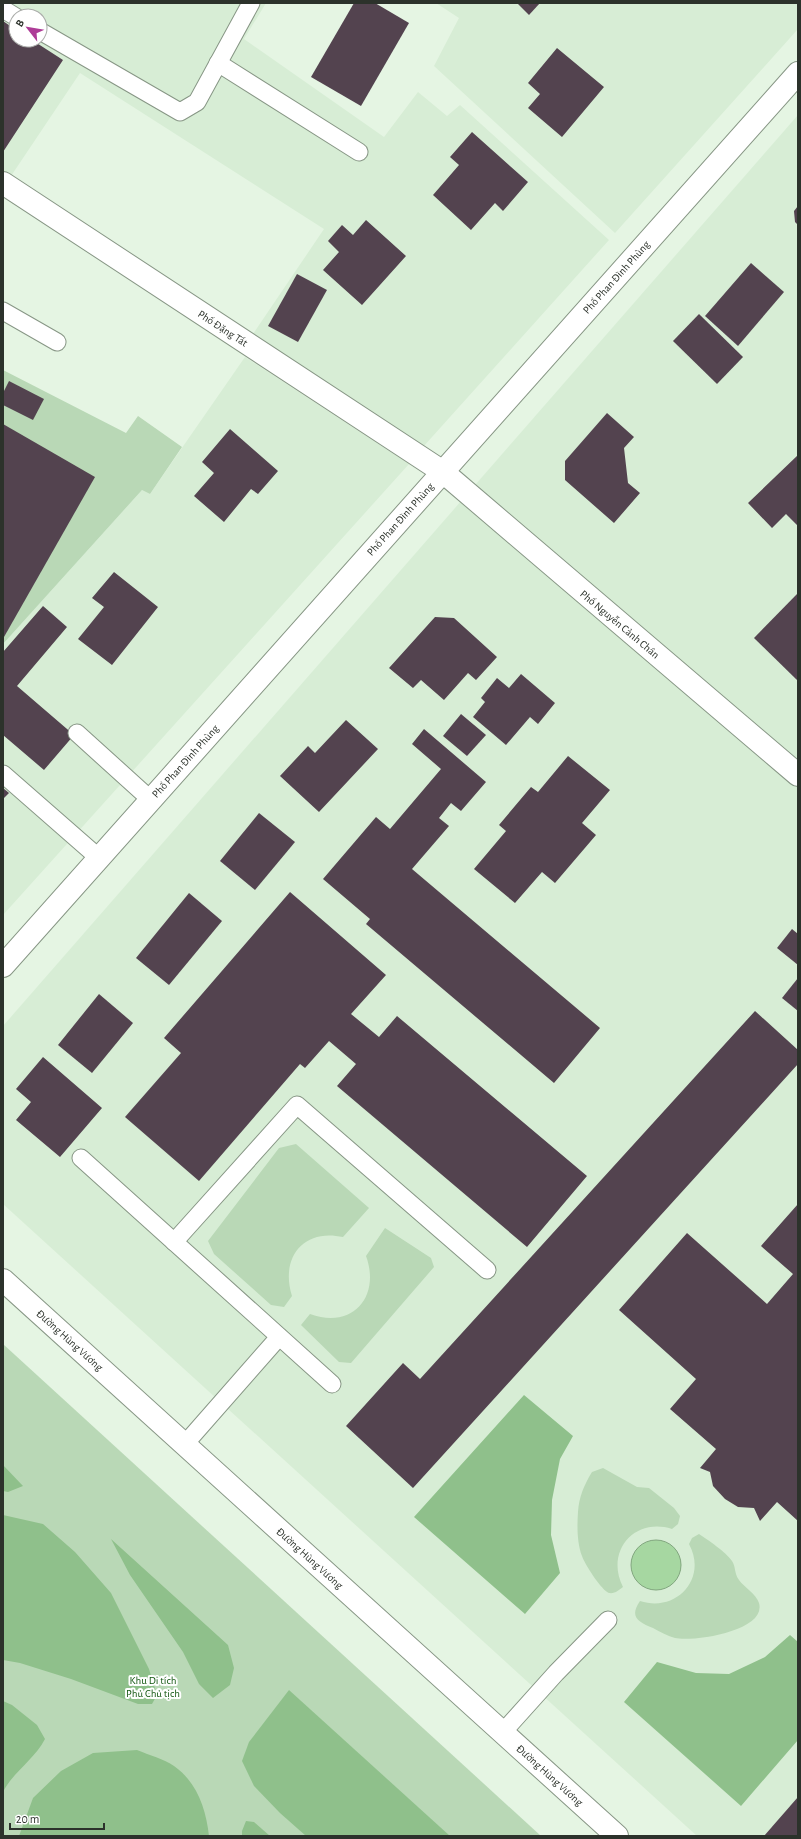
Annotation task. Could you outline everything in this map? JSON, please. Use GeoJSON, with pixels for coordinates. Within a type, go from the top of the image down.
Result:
{"type":"FeatureCollection","features":[{"type":"Feature","properties":{"kind":"main road","name":"Phố Phan Đình Phùng"},"geometry":{"type":"LineString","coordinates":[[3,966],[798,73]]}},
{"type":"Feature","properties":{"kind":"main road","name":"Phố Đặng Tất"},"geometry":{"type":"LineString","coordinates":[[3,183],[443,472]]}},
{"type":"Feature","properties":{"kind":"main road","name":"Phố Nguyễn Cảnh Chân"},"geometry":{"type":"LineString","coordinates":[[443,472],[797,772]]}},
{"type":"Feature","properties":{"kind":"main road","name":"Đường Hùng Vương"},"geometry":{"type":"LineString","coordinates":[[3,1280],[617,1836]]}},
{"type":"Feature","properties":{"kind":"lane"},"geometry":{"type":"LineString","coordinates":[[48,36],[180,112],[197,102],[251,3]]}},
{"type":"Feature","properties":{"kind":"lane"},"geometry":{"type":"LineString","coordinates":[[218,63],[359,152]]}},
{"type":"Feature","properties":{"kind":"lane"},"geometry":{"type":"LineString","coordinates":[[3,311],[56,342]]}},
{"type":"Feature","properties":{"kind":"lane"},"geometry":{"type":"LineString","coordinates":[[77,733],[151,800]]}},
{"type":"Feature","properties":{"kind":"lane"},"geometry":{"type":"LineString","coordinates":[[3,774],[99,858]]}},
{"type":"Feature","properties":{"kind":"lane"},"geometry":{"type":"LineString","coordinates":[[174,1242],[297,1105],[487,1270]]}},
{"type":"Feature","properties":{"kind":"lane"},"geometry":{"type":"LineString","coordinates":[[81,1158],[332,1384]]}},
{"type":"Feature","properties":{"kind":"lane"},"geometry":{"type":"LineString","coordinates":[[185,1444],[279,1337]]}},
{"type":"Feature","properties":{"kind":"lane"},"geometry":{"type":"LineString","coordinates":[[503,1732],[556,1673],[608,1620]]}},
{"type":"Feature","properties":{"kind":"shaded area"},"geometry":{"type":"Polygon","coordinates":[[[3,3],[266,3],[244,39],[384,137],[418,92],[447,116],[460,105],[609,240],[423,447],[253,334],[324,229],[80,73],[11,176],[3,171],[3,3]]]}},
{"type":"Feature","properties":{"kind":"shaded area"},"geometry":{"type":"Polygon","coordinates":[[[436,3],[798,3],[798,29],[615,233],[434,66],[459,18],[436,3]]]}},
{"type":"Feature","properties":{"kind":"shaded area"},"geometry":{"type":"Polygon","coordinates":[[[798,115],[798,1836],[697,1836],[3,1204],[3,1026],[798,115]]]}},
{"type":"Feature","properties":{"kind":"shaded area"},"geometry":{"type":"Polygon","coordinates":[[[245,357],[409,464],[3,915],[3,644],[142,490],[150,494],[245,357]]]}},
{"type":"Feature","properties":{"kind":"shaded area"},"geometry":{"type":"Polygon","coordinates":[[[656,1540],[670,1544],[677,1551],[681,1565],[677,1579],[670,1586],[656,1590],[642,1586],[635,1579],[631,1565],[635,1551],[642,1544],[656,1540]]]}},
{"type":"Feature","properties":{"kind":"green space"},"geometry":{"type":"Polygon","coordinates":[[[3,370],[126,433],[138,416],[182,447],[150,494],[142,490],[3,644],[3,370]]]}},
{"type":"Feature","properties":{"kind":"green space"},"geometry":{"type":"Polygon","coordinates":[[[296,1144],[369,1208],[343,1237],[329,1235],[316,1237],[306,1242],[298,1249],[292,1258],[289,1269],[289,1282],[292,1296],[284,1307],[271,1305],[214,1254],[208,1241],[279,1148],[296,1144]]]}},
{"type":"Feature","properties":{"kind":"green space"},"geometry":{"type":"Polygon","coordinates":[[[385,1228],[431,1258],[434,1267],[351,1363],[339,1362],[301,1325],[310,1314],[325,1318],[339,1317],[350,1313],[359,1306],[366,1297],[369,1285],[370,1271],[366,1256],[385,1228]]]}},
{"type":"Feature","properties":{"kind":"green space","name":"Khu Di tích Phủ Chủ tịch"},"geometry":{"type":"Polygon","coordinates":[[[3,1344],[541,1836],[3,1836],[3,1344]]]}},
{"type":"Feature","properties":{"kind":"green space"},"geometry":{"type":"Polygon","coordinates":[[[524,1395],[573,1436],[560,1459],[552,1500],[551,1535],[560,1573],[525,1614],[414,1517],[524,1395]]]}},
{"type":"Feature","properties":{"kind":"green space"},"geometry":{"type":"Polygon","coordinates":[[[3,1465],[23,1486],[8,1492],[3,1491],[3,1465]]]}},
{"type":"Feature","properties":{"kind":"green space"},"geometry":{"type":"Polygon","coordinates":[[[603,1468],[637,1487],[649,1488],[674,1508],[680,1516],[678,1524],[672,1529],[658,1527],[646,1528],[635,1533],[626,1540],[618,1561],[618,1574],[623,1587],[617,1592],[613,1593],[609,1593],[602,1587],[583,1560],[579,1546],[578,1534],[579,1501],[582,1491],[592,1472],[603,1468]]]}},
{"type":"Feature","properties":{"kind":"green space"},"geometry":{"type":"Polygon","coordinates":[[[3,1515],[43,1524],[75,1552],[111,1593],[149,1669],[157,1695],[152,1704],[138,1704],[71,1679],[20,1663],[3,1660],[3,1515]]]}},
{"type":"Feature","properties":{"kind":"green space"},"geometry":{"type":"Polygon","coordinates":[[[699,1534],[721,1550],[732,1561],[739,1580],[753,1594],[759,1603],[758,1613],[752,1621],[727,1632],[697,1638],[675,1638],[643,1624],[635,1615],[635,1611],[640,1601],[653,1603],[666,1602],[685,1590],[691,1581],[694,1569],[694,1557],[689,1544],[692,1538],[699,1534]]]}},
{"type":"Feature","properties":{"kind":"green space"},"geometry":{"type":"Polygon","coordinates":[[[111,1539],[228,1645],[234,1668],[230,1685],[213,1698],[199,1684],[183,1652],[130,1575],[111,1539]]]}},
{"type":"Feature","properties":{"kind":"green space"},"geometry":{"type":"Polygon","coordinates":[[[790,1635],[798,1642],[798,1740],[741,1806],[624,1702],[657,1662],[696,1673],[729,1674],[765,1657],[790,1635]]]}},
{"type":"Feature","properties":{"kind":"green space"},"geometry":{"type":"Polygon","coordinates":[[[289,1690],[450,1836],[306,1836],[280,1813],[254,1786],[242,1761],[249,1742],[289,1690]]]}},
{"type":"Feature","properties":{"kind":"green space"},"geometry":{"type":"Polygon","coordinates":[[[3,1701],[12,1705],[37,1725],[45,1739],[35,1753],[12,1778],[3,1792],[3,1701]]]}},
{"type":"Feature","properties":{"kind":"green space"},"geometry":{"type":"Polygon","coordinates":[[[137,1750],[161,1759],[174,1766],[189,1780],[203,1806],[209,1836],[19,1836],[33,1798],[61,1771],[93,1753],[137,1750]]]}},
{"type":"Feature","properties":{"kind":"green space"},"geometry":{"type":"Polygon","coordinates":[[[246,1821],[254,1822],[270,1836],[242,1836],[242,1831],[246,1821]]]}},
{"type":"Feature","properties":{"kind":"building"},"geometry":{"type":"Polygon","coordinates":[[[354,3],[375,3],[409,23],[361,106],[311,77],[354,3]]]}},
{"type":"Feature","properties":{"kind":"building"},"geometry":{"type":"Polygon","coordinates":[[[517,3],[540,3],[529,15],[517,3]]]}},
{"type":"Feature","properties":{"kind":"building"},"geometry":{"type":"Polygon","coordinates":[[[3,21],[8,24],[8,48],[44,48],[63,60],[3,152],[3,21]]]}},
{"type":"Feature","properties":{"kind":"building"},"geometry":{"type":"Polygon","coordinates":[[[557,48],[604,87],[562,137],[528,108],[540,94],[528,83],[557,48]]]}},
{"type":"Feature","properties":{"kind":"building"},"geometry":{"type":"Polygon","coordinates":[[[472,132],[528,182],[503,211],[495,203],[471,230],[433,195],[459,165],[450,157],[472,132]]]}},
{"type":"Feature","properties":{"kind":"building"},"geometry":{"type":"Polygon","coordinates":[[[798,206],[798,225],[795,222],[794,211],[798,206]]]}},
{"type":"Feature","properties":{"kind":"building"},"geometry":{"type":"Polygon","coordinates":[[[366,220],[406,256],[362,305],[323,270],[339,252],[328,241],[342,225],[353,235],[366,220]]]}},
{"type":"Feature","properties":{"kind":"building"},"geometry":{"type":"Polygon","coordinates":[[[751,263],[784,292],[738,346],[705,316],[751,263]]]}},
{"type":"Feature","properties":{"kind":"building"},"geometry":{"type":"Polygon","coordinates":[[[297,274],[327,290],[298,342],[268,326],[297,274]]]}},
{"type":"Feature","properties":{"kind":"building"},"geometry":{"type":"Polygon","coordinates":[[[699,314],[743,357],[717,384],[673,341],[699,314]]]}},
{"type":"Feature","properties":{"kind":"building"},"geometry":{"type":"Polygon","coordinates":[[[9,381],[44,399],[33,420],[3,405],[3,393],[9,381]]]}},
{"type":"Feature","properties":{"kind":"building"},"geometry":{"type":"Polygon","coordinates":[[[607,413],[634,437],[624,448],[628,483],[640,493],[614,523],[565,480],[565,461],[607,413]]]}},
{"type":"Feature","properties":{"kind":"building"},"geometry":{"type":"Polygon","coordinates":[[[3,424],[95,477],[4,637],[3,636],[3,424]]]}},
{"type":"Feature","properties":{"kind":"building"},"geometry":{"type":"Polygon","coordinates":[[[230,429],[278,471],[258,494],[251,489],[224,522],[194,496],[214,473],[202,462],[230,429]]]}},
{"type":"Feature","properties":{"kind":"building"},"geometry":{"type":"Polygon","coordinates":[[[798,455],[798,526],[786,514],[772,528],[748,503],[798,455]]]}},
{"type":"Feature","properties":{"kind":"building"},"geometry":{"type":"Polygon","coordinates":[[[114,572],[158,607],[112,665],[78,639],[104,607],[92,598],[114,572]]]}},
{"type":"Feature","properties":{"kind":"building"},"geometry":{"type":"Polygon","coordinates":[[[798,593],[798,681],[754,638],[798,593]]]}},
{"type":"Feature","properties":{"kind":"building"},"geometry":{"type":"Polygon","coordinates":[[[43,606],[67,627],[17,686],[74,735],[44,770],[3,735],[3,652],[43,606]]]}},
{"type":"Feature","properties":{"kind":"building"},"geometry":{"type":"Polygon","coordinates":[[[435,617],[454,618],[497,657],[476,680],[468,673],[444,700],[421,680],[413,688],[389,668],[435,617]]]}},
{"type":"Feature","properties":{"kind":"building"},"geometry":{"type":"Polygon","coordinates":[[[521,674],[555,703],[538,724],[530,717],[506,745],[473,717],[485,702],[481,698],[497,678],[509,688],[521,674]]]}},
{"type":"Feature","properties":{"kind":"building"},"geometry":{"type":"Polygon","coordinates":[[[461,714],[486,735],[467,756],[443,736],[461,714]]]}},
{"type":"Feature","properties":{"kind":"building"},"geometry":{"type":"Polygon","coordinates":[[[346,720],[378,749],[319,812],[280,776],[308,746],[315,753],[346,720]]]}},
{"type":"Feature","properties":{"kind":"building"},"geometry":{"type":"Polygon","coordinates":[[[424,729],[486,782],[461,811],[451,803],[439,818],[449,826],[412,869],[600,1028],[554,1083],[366,924],[370,919],[323,879],[376,817],[390,829],[441,769],[412,744],[424,729]]]}},
{"type":"Feature","properties":{"kind":"building"},"geometry":{"type":"Polygon","coordinates":[[[568,756],[610,790],[582,823],[596,835],[555,883],[542,872],[515,903],[474,869],[506,831],[499,825],[531,787],[538,792],[568,756]]]}},
{"type":"Feature","properties":{"kind":"building"},"geometry":{"type":"Polygon","coordinates":[[[3,788],[9,793],[3,799],[3,788]]]}},
{"type":"Feature","properties":{"kind":"building"},"geometry":{"type":"Polygon","coordinates":[[[259,813],[295,842],[255,890],[220,861],[259,813]]]}},
{"type":"Feature","properties":{"kind":"building"},"geometry":{"type":"Polygon","coordinates":[[[290,892],[386,975],[351,1014],[379,1037],[397,1016],[587,1176],[527,1247],[337,1086],[356,1064],[329,1041],[305,1068],[300,1064],[199,1181],[125,1117],[181,1053],[164,1038],[290,892]]]}},
{"type":"Feature","properties":{"kind":"building"},"geometry":{"type":"Polygon","coordinates":[[[189,893],[222,921],[169,985],[136,958],[189,893]]]}},
{"type":"Feature","properties":{"kind":"building"},"geometry":{"type":"Polygon","coordinates":[[[792,929],[798,934],[798,965],[777,948],[792,929]]]}},
{"type":"Feature","properties":{"kind":"building"},"geometry":{"type":"Polygon","coordinates":[[[798,978],[798,1011],[782,998],[798,978]]]}},
{"type":"Feature","properties":{"kind":"building"},"geometry":{"type":"Polygon","coordinates":[[[99,994],[133,1023],[92,1073],[58,1045],[99,994]]]}},
{"type":"Feature","properties":{"kind":"building"},"geometry":{"type":"Polygon","coordinates":[[[755,1011],[798,1050],[798,1064],[413,1488],[346,1426],[403,1363],[420,1379],[755,1011]]]}},
{"type":"Feature","properties":{"kind":"building"},"geometry":{"type":"Polygon","coordinates":[[[43,1057],[102,1108],[60,1157],[16,1120],[31,1102],[16,1089],[43,1057]]]}},
{"type":"Feature","properties":{"kind":"building"},"geometry":{"type":"Polygon","coordinates":[[[798,1204],[798,1521],[777,1502],[760,1521],[754,1508],[738,1507],[725,1499],[713,1486],[710,1472],[700,1468],[716,1449],[670,1409],[696,1379],[619,1310],[687,1233],[767,1304],[793,1274],[761,1246],[798,1204]]]}},
{"type":"Feature","properties":{"kind":"building"},"geometry":{"type":"Polygon","coordinates":[[[798,1797],[798,1836],[764,1836],[798,1797]]]}}]}
